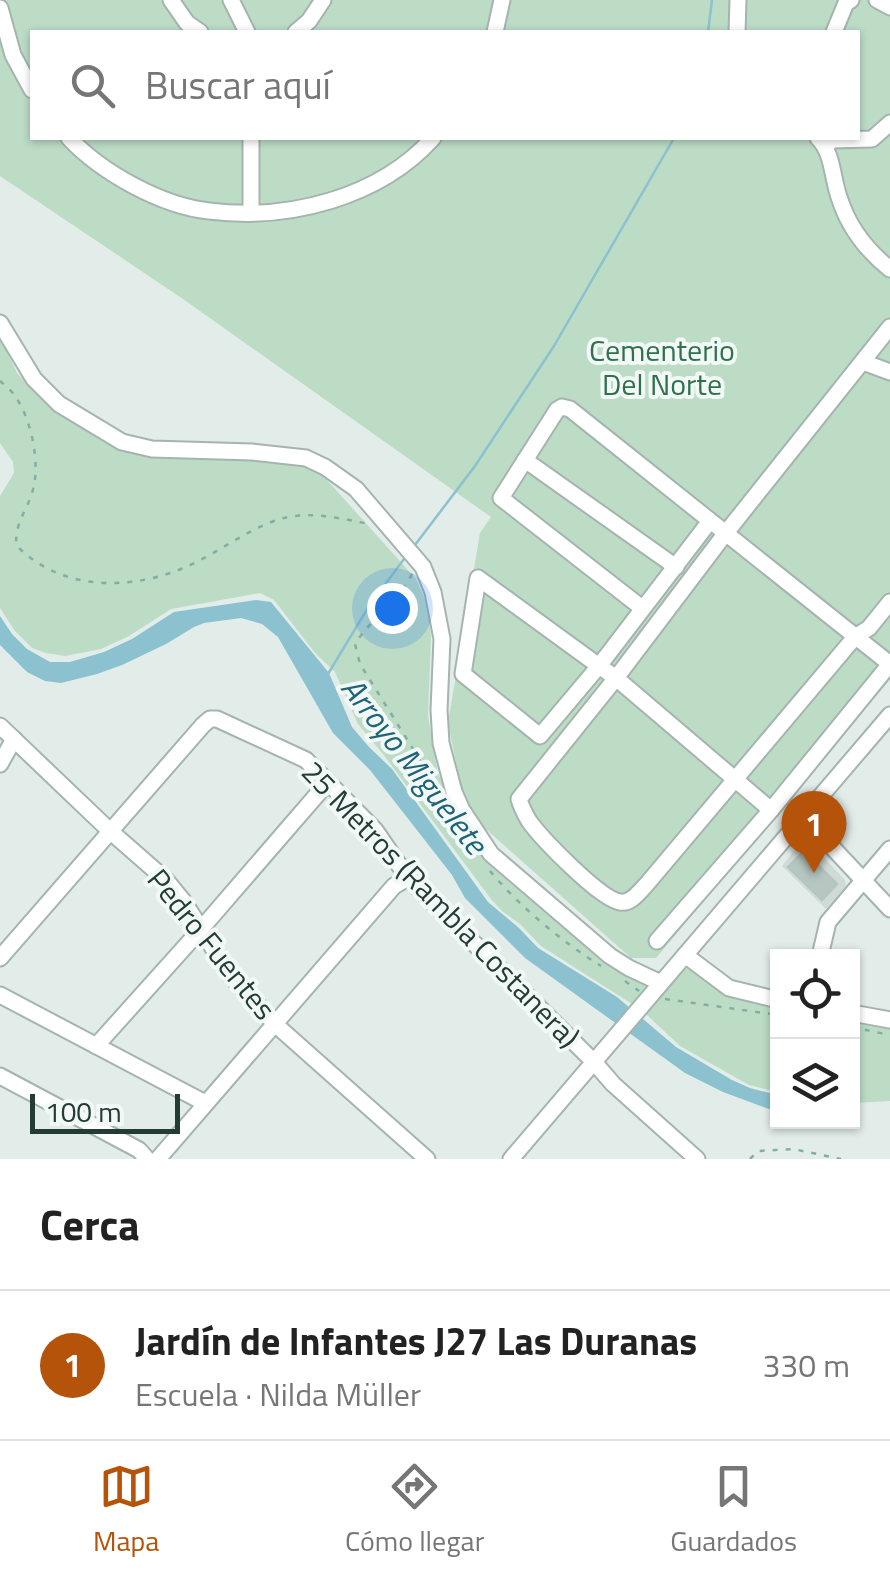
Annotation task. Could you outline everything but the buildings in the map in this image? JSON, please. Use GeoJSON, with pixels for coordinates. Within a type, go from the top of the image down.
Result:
{"type":"FeatureCollection","features":[{"type":"Feature","properties":{"kind":"street"},"geometry":{"type":"LineString","coordinates":[[171,0],[189,29]]}},
{"type":"Feature","properties":{"kind":"street"},"geometry":{"type":"LineString","coordinates":[[231,0],[246,30]]}},
{"type":"Feature","properties":{"kind":"street"},"geometry":{"type":"LineString","coordinates":[[315,27],[323,0]]}},
{"type":"Feature","properties":{"kind":"street"},"geometry":{"type":"LineString","coordinates":[[495,30],[502,0]]}},
{"type":"Feature","properties":{"kind":"street"},"geometry":{"type":"LineString","coordinates":[[737,30],[738,0]]}},
{"type":"Feature","properties":{"kind":"street"},"geometry":{"type":"LineString","coordinates":[[835,30],[851,0]]}},
{"type":"Feature","properties":{"kind":"street"},"geometry":{"type":"LineString","coordinates":[[877,0],[890,6]]}},
{"type":"Feature","properties":{"kind":"street"},"geometry":{"type":"LineString","coordinates":[[1,18],[13,55],[30,86]]}},
{"type":"Feature","properties":{"kind":"street"},"geometry":{"type":"LineString","coordinates":[[860,139],[872,139],[890,123]]}},
{"type":"Feature","properties":{"kind":"street"},"geometry":{"type":"LineString","coordinates":[[75,140],[120,179],[158,196],[206,211],[251,213],[283,212],[348,194],[411,162],[429,140]]}},
{"type":"Feature","properties":{"kind":"street"},"geometry":{"type":"LineString","coordinates":[[251,140],[251,213]]}},
{"type":"Feature","properties":{"kind":"street"},"geometry":{"type":"LineString","coordinates":[[827,140],[839,198],[848,220],[878,260],[890,269]]}},
{"type":"Feature","properties":{"kind":"street"},"geometry":{"type":"LineString","coordinates":[[0,324],[34,378],[59,404],[122,442],[152,449],[306,458],[356,489],[423,567],[438,610],[442,640],[441,743],[462,810],[491,854],[629,968],[651,995]]}},
{"type":"Feature","properties":{"kind":"street"},"geometry":{"type":"LineString","coordinates":[[890,327],[519,799],[531,824],[587,882],[618,902],[630,901],[855,637],[869,628],[890,602]]}},
{"type":"Feature","properties":{"kind":"street"},"geometry":{"type":"LineString","coordinates":[[863,362],[890,372]]}},
{"type":"Feature","properties":{"kind":"street"},"geometry":{"type":"LineString","coordinates":[[642,608],[501,498],[557,410],[570,409],[890,664],[657,941]]}},
{"type":"Feature","properties":{"kind":"street"},"geometry":{"type":"LineString","coordinates":[[525,460],[676,566]]}},
{"type":"Feature","properties":{"kind":"street"},"geometry":{"type":"LineString","coordinates":[[710,522],[599,666],[540,736],[463,674],[478,578],[599,666],[616,678],[771,810]]}},
{"type":"Feature","properties":{"kind":"street"},"geometry":{"type":"LineString","coordinates":[[511,1159],[890,714]]}},
{"type":"Feature","properties":{"kind":"street","name":"25 Metros (Rambla Costanera)"},"geometry":{"type":"LineString","coordinates":[[110,831],[210,719],[295,753],[375,830],[408,878],[623,1093],[697,1159]]}},
{"type":"Feature","properties":{"kind":"street","name":"Pedro Fuentes"},"geometry":{"type":"LineString","coordinates":[[0,726],[166,880],[238,985],[276,1025],[427,1159]]}},
{"type":"Feature","properties":{"kind":"street"},"geometry":{"type":"LineString","coordinates":[[0,764],[14,739]]}},
{"type":"Feature","properties":{"kind":"street"},"geometry":{"type":"LineString","coordinates":[[96,1046],[328,782]]}},
{"type":"Feature","properties":{"kind":"street"},"geometry":{"type":"LineString","coordinates":[[803,816],[890,909]]}},
{"type":"Feature","properties":{"kind":"street"},"geometry":{"type":"LineString","coordinates":[[0,958],[110,831]]}},
{"type":"Feature","properties":{"kind":"street"},"geometry":{"type":"LineString","coordinates":[[822,949],[828,922],[890,849]]}},
{"type":"Feature","properties":{"kind":"street"},"geometry":{"type":"LineString","coordinates":[[158,1159],[394,886],[408,878]]}},
{"type":"Feature","properties":{"kind":"street"},"geometry":{"type":"LineString","coordinates":[[685,955],[728,988],[770,998]]}},
{"type":"Feature","properties":{"kind":"street"},"geometry":{"type":"LineString","coordinates":[[0,996],[205,1103]]}},
{"type":"Feature","properties":{"kind":"street"},"geometry":{"type":"LineString","coordinates":[[860,1014],[890,1020]]}},
{"type":"Feature","properties":{"kind":"street"},"geometry":{"type":"LineString","coordinates":[[0,1076],[139,1150],[147,1159]]}},
{"type":"Feature","properties":{"kind":"path"},"geometry":{"type":"LineString","coordinates":[[0,381],[17,399],[28,425],[35,459],[34,488],[16,524],[16,545],[24,554],[64,576],[81,582],[129,583],[180,570],[277,520],[306,514],[373,525]]}},
{"type":"Feature","properties":{"kind":"path"},"geometry":{"type":"LineString","coordinates":[[406,565],[412,574],[407,584],[355,644],[360,664],[442,795]]}},
{"type":"Feature","properties":{"kind":"path"},"geometry":{"type":"LineString","coordinates":[[482,858],[520,902],[581,953],[612,972]]}},
{"type":"Feature","properties":{"kind":"path"},"geometry":{"type":"LineString","coordinates":[[628,982],[643,994],[770,1014]]}},
{"type":"Feature","properties":{"kind":"path"},"geometry":{"type":"LineString","coordinates":[[860,1029],[890,1035]]}},
{"type":"Feature","properties":{"kind":"path"},"geometry":{"type":"LineString","coordinates":[[750,1159],[758,1151],[793,1150],[841,1159]]}},
{"type":"Feature","properties":{"kind":"shaded area"},"geometry":{"type":"Polygon","coordinates":[[[802,841],[809,842],[845,880],[846,886],[826,909],[782,866],[802,841]]]}},
{"type":"Feature","properties":{"kind":"green space","name":"Cementerio Del Norte"},"geometry":{"type":"Polygon","coordinates":[[[0,0],[890,0],[890,679],[656,958],[631,958],[478,822],[462,792],[448,723],[480,533],[491,517],[183,299],[0,176],[0,0]]]}},
{"type":"Feature","properties":{"kind":"green space"},"geometry":{"type":"Polygon","coordinates":[[[0,336],[17,373],[42,399],[104,442],[158,457],[293,456],[327,480],[416,579],[428,606],[428,716],[438,774],[483,853],[509,882],[621,970],[650,985],[632,1004],[541,946],[491,899],[358,724],[335,672],[274,600],[260,593],[171,609],[101,649],[65,656],[32,648],[15,631],[0,608],[0,496],[14,473],[13,462],[0,443],[0,336]]]}},
{"type":"Feature","properties":{"kind":"green space"},"geometry":{"type":"Polygon","coordinates":[[[683,968],[740,999],[770,1005],[770,1090],[749,1085],[680,1046],[646,1014],[683,968]]]}},
{"type":"Feature","properties":{"kind":"green space"},"geometry":{"type":"Polygon","coordinates":[[[860,1020],[890,1026],[890,1101],[860,1103],[860,1020]]]}},
{"type":"Feature","properties":{"kind":"water"},"geometry":{"type":"Polygon","coordinates":[[[256,600],[271,602],[329,673],[352,727],[392,769],[488,902],[538,948],[617,997],[676,1047],[732,1080],[770,1093],[770,1109],[685,1073],[525,958],[465,898],[452,875],[370,770],[333,733],[278,637],[262,624],[241,618],[204,623],[122,665],[61,683],[45,681],[27,672],[0,645],[0,616],[27,649],[50,662],[70,662],[132,639],[174,612],[256,600]]]}},
{"type":"Feature","properties":{"kind":"waterway"},"geometry":{"type":"LineString","coordinates":[[708,30],[712,0]]}},
{"type":"Feature","properties":{"kind":"waterway"},"geometry":{"type":"LineString","coordinates":[[415,545],[475,466],[554,346],[673,140]]}},
{"type":"Feature","properties":{"kind":"waterway"},"geometry":{"type":"LineString","coordinates":[[328,674],[369,606],[407,555]]}},
{"type":"Feature","properties":{"kind":"place","name":"Jardín de Infantes J27 Las Duranas"},"geometry":{"type":"Point","coordinates":[814,873]}},
{"type":"Feature","properties":{"kind":"water label","name":"Arroyo Miguelete"},"geometry":{"type":"Point","coordinates":[415,765]}}]}
